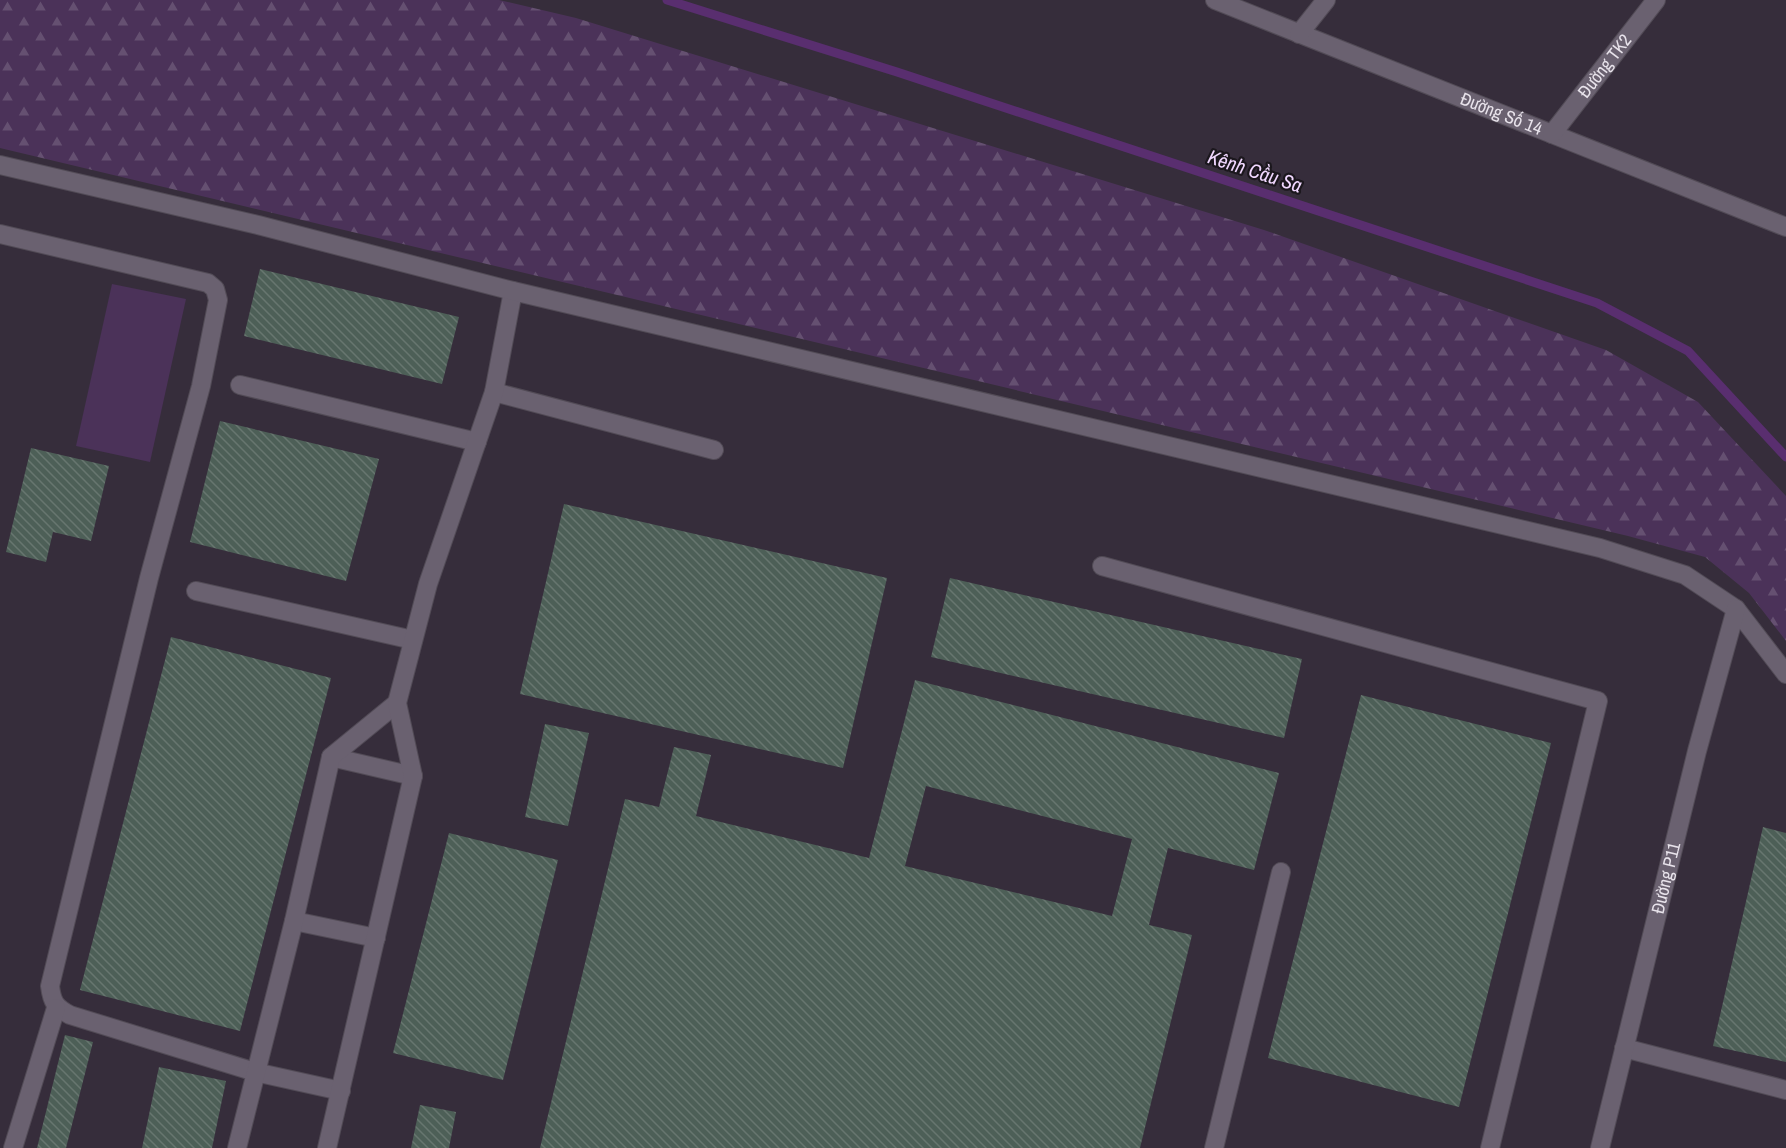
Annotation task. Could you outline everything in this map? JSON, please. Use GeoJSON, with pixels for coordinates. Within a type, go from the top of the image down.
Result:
{"type":"FeatureCollection","features":[{"type":"Feature","properties":{"kind":"street","name":"Đường Số 14"},"geometry":{"type":"LineString","coordinates":[[1215,0],[1786,227]]}},
{"type":"Feature","properties":{"kind":"street"},"geometry":{"type":"LineString","coordinates":[[1299,34],[1326,0]]}},
{"type":"Feature","properties":{"kind":"street","name":"Đường TK2"},"geometry":{"type":"LineString","coordinates":[[1552,134],[1656,0]]}},
{"type":"Feature","properties":{"kind":"street"},"geometry":{"type":"LineString","coordinates":[[0,165],[258,225],[513,291],[1600,548],[1685,575],[1736,609],[1786,674]]}},
{"type":"Feature","properties":{"kind":"street"},"geometry":{"type":"LineString","coordinates":[[0,234],[208,283],[215,289],[218,300],[201,387],[149,578],[50,986],[56,1008],[13,1148]]}},
{"type":"Feature","properties":{"kind":"street"},"geometry":{"type":"LineString","coordinates":[[327,1148],[413,776],[397,704],[428,584],[494,392],[513,291]]}},
{"type":"Feature","properties":{"kind":"street"},"geometry":{"type":"LineString","coordinates":[[240,386],[477,442]]}},
{"type":"Feature","properties":{"kind":"street"},"geometry":{"type":"LineString","coordinates":[[494,392],[714,450]]}},
{"type":"Feature","properties":{"kind":"street"},"geometry":{"type":"LineString","coordinates":[[1102,566],[1598,701],[1490,1148]]}},
{"type":"Feature","properties":{"kind":"street"},"geometry":{"type":"LineString","coordinates":[[196,591],[413,640]]}},
{"type":"Feature","properties":{"kind":"street","name":"Đường P11"},"geometry":{"type":"LineString","coordinates":[[1600,1148],[1697,751],[1736,609]]}},
{"type":"Feature","properties":{"kind":"street"},"geometry":{"type":"LineString","coordinates":[[237,1148],[294,921],[331,757],[397,704]]}},
{"type":"Feature","properties":{"kind":"street"},"geometry":{"type":"LineString","coordinates":[[331,757],[413,776]]}},
{"type":"Feature","properties":{"kind":"street"},"geometry":{"type":"LineString","coordinates":[[1214,1148],[1281,872]]}},
{"type":"Feature","properties":{"kind":"street"},"geometry":{"type":"LineString","coordinates":[[294,921],[376,938]]}},
{"type":"Feature","properties":{"kind":"street"},"geometry":{"type":"LineString","coordinates":[[56,1008],[70,1015],[255,1072],[341,1091]]}},
{"type":"Feature","properties":{"kind":"street"},"geometry":{"type":"LineString","coordinates":[[1624,1048],[1786,1090]]}},
{"type":"Feature","properties":{"kind":"green space"},"geometry":{"type":"Polygon","coordinates":[[[0,0],[499,0],[576,18],[1264,230],[1606,350],[1698,402],[1786,496],[1786,641],[1749,593],[1705,557],[1628,536],[0,148],[0,0]]]}},
{"type":"Feature","properties":{"kind":"green space"},"geometry":{"type":"Polygon","coordinates":[[[112,284],[186,299],[150,462],[76,446],[112,284]]]}},
{"type":"Feature","properties":{"kind":"building"},"geometry":{"type":"Polygon","coordinates":[[[260,269],[459,317],[442,384],[244,336],[260,269]]]}},
{"type":"Feature","properties":{"kind":"building"},"geometry":{"type":"Polygon","coordinates":[[[220,421],[379,459],[346,581],[190,542],[220,421]]]}},
{"type":"Feature","properties":{"kind":"building"},"geometry":{"type":"Polygon","coordinates":[[[31,448],[109,466],[91,541],[53,532],[46,562],[6,552],[31,448]]]}},
{"type":"Feature","properties":{"kind":"building"},"geometry":{"type":"Polygon","coordinates":[[[564,504],[887,578],[843,768],[520,694],[564,504]]]}},
{"type":"Feature","properties":{"kind":"building"},"geometry":{"type":"Polygon","coordinates":[[[950,578],[1302,659],[1284,738],[931,657],[950,578]]]}},
{"type":"Feature","properties":{"kind":"building"},"geometry":{"type":"Polygon","coordinates":[[[171,637],[331,678],[240,1031],[80,990],[171,637]]]}},
{"type":"Feature","properties":{"kind":"building"},"geometry":{"type":"Polygon","coordinates":[[[915,680],[1279,773],[1254,870],[1168,848],[1149,925],[1192,935],[1140,1148],[540,1148],[625,799],[659,807],[674,747],[711,755],[696,816],[869,858],[915,680]],[[926,786],[905,866],[1112,916],[1132,839],[926,786]]]}},
{"type":"Feature","properties":{"kind":"building"},"geometry":{"type":"Polygon","coordinates":[[[1361,695],[1551,743],[1459,1107],[1268,1058],[1361,695]]]}},
{"type":"Feature","properties":{"kind":"building"},"geometry":{"type":"Polygon","coordinates":[[[545,724],[589,733],[568,826],[525,817],[545,724]]]}},
{"type":"Feature","properties":{"kind":"building"},"geometry":{"type":"Polygon","coordinates":[[[1763,827],[1786,833],[1786,1062],[1713,1046],[1763,827]]]}},
{"type":"Feature","properties":{"kind":"building"},"geometry":{"type":"Polygon","coordinates":[[[449,833],[558,860],[503,1080],[393,1053],[449,833]]]}},
{"type":"Feature","properties":{"kind":"building"},"geometry":{"type":"Polygon","coordinates":[[[65,1035],[93,1042],[66,1148],[37,1148],[65,1035]]]}},
{"type":"Feature","properties":{"kind":"building"},"geometry":{"type":"Polygon","coordinates":[[[159,1067],[226,1081],[212,1148],[142,1148],[159,1067]]]}},
{"type":"Feature","properties":{"kind":"building"},"geometry":{"type":"Polygon","coordinates":[[[420,1105],[456,1112],[449,1148],[411,1148],[420,1105]]]}},
{"type":"Feature","properties":{"kind":"waterway","name":"Kênh Cầu Sa"},"geometry":{"type":"LineString","coordinates":[[667,0],[897,72],[1597,303],[1688,351],[1786,457]]}}]}
